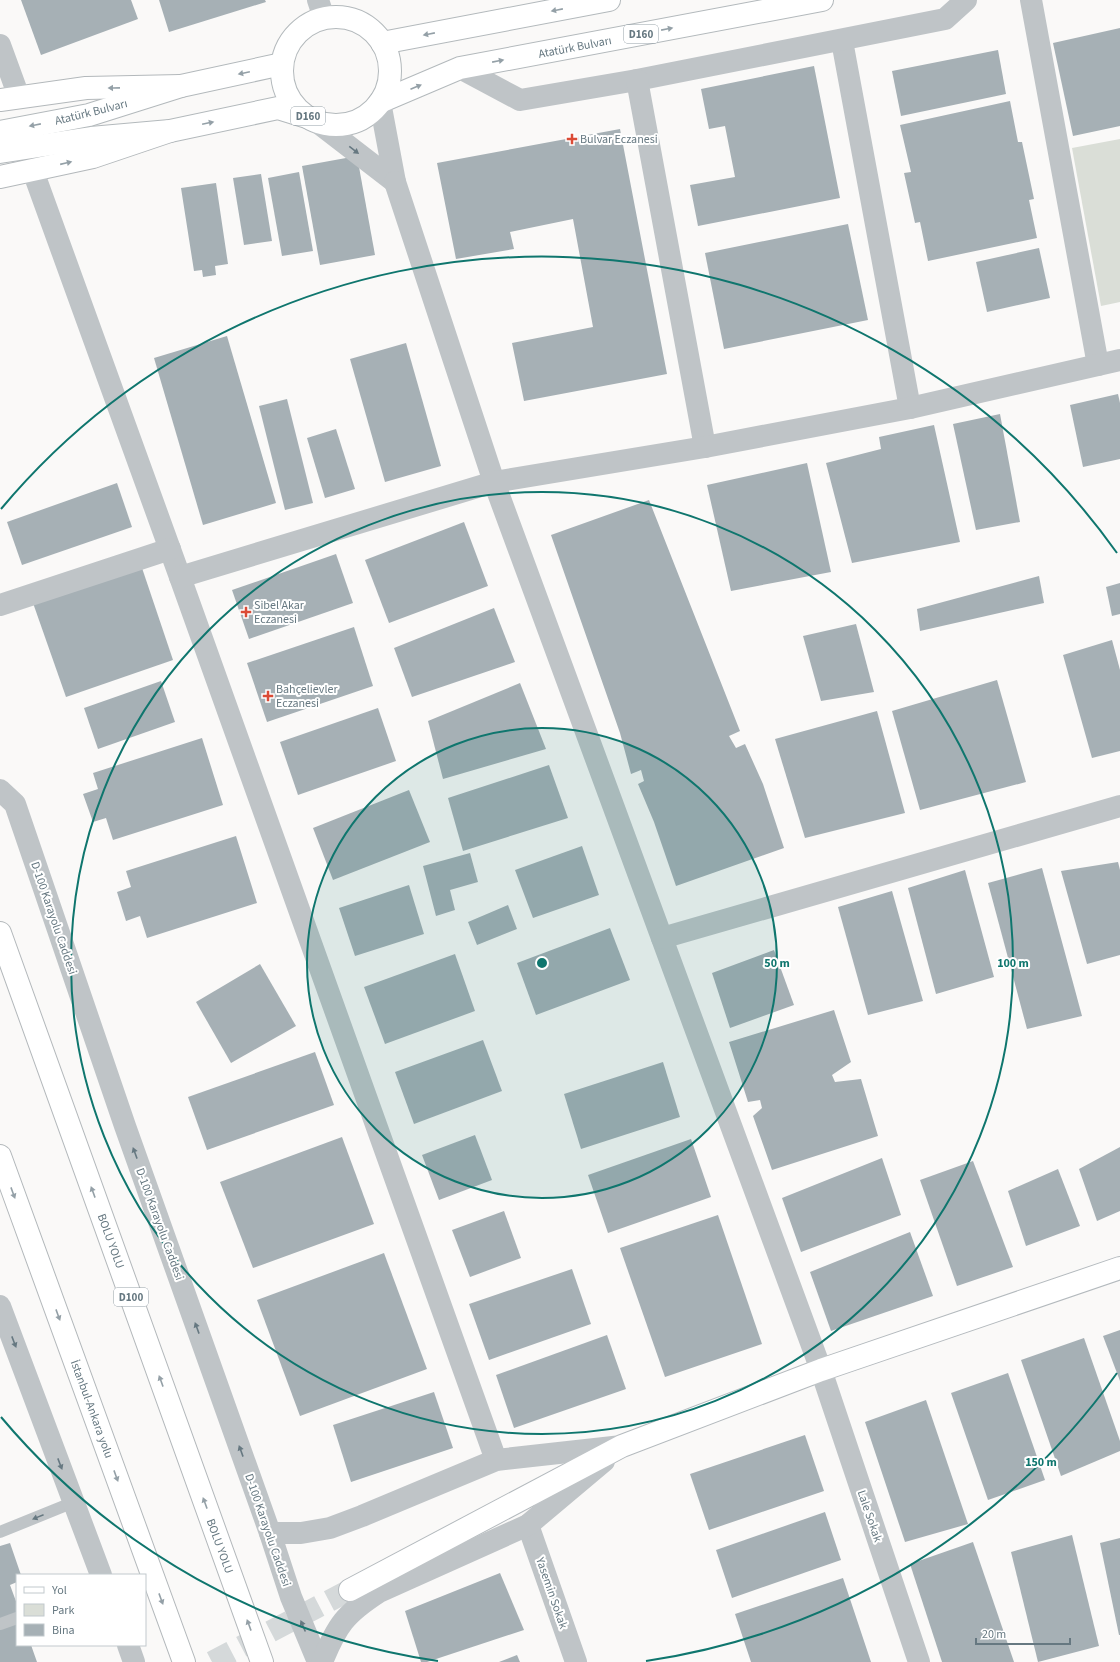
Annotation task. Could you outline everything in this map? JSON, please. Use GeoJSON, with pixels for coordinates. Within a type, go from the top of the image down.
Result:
{"type":"FeatureCollection","features":[{"type":"Feature","properties":{"kind":"main road"},"geometry":{"type":"LineString","coordinates":[[382,44],[609,0]]}},
{"type":"Feature","properties":{"kind":"main road","name":"Atatürk Bulvarı"},"geometry":{"type":"LineString","coordinates":[[380,102],[460,68],[822,0]]}},
{"type":"Feature","properties":{"kind":"main road","name":"D160"},"geometry":{"type":"LineString","coordinates":[[321,9],[330,17],[348,18],[365,24],[378,36],[382,44],[387,52],[390,69],[388,86],[380,102],[368,114],[352,122],[335,125],[318,122],[302,113],[290,99],[283,83],[282,64],[287,47],[298,32],[313,21],[321,9]]}},
{"type":"Feature","properties":{"kind":"main road"},"geometry":{"type":"LineString","coordinates":[[10,98],[86,88],[181,86],[282,64]]}},
{"type":"Feature","properties":{"kind":"main road","name":"Atatürk Bulvarı"},"geometry":{"type":"LineString","coordinates":[[0,132],[89,115],[181,86]]}},
{"type":"Feature","properties":{"kind":"main road","name":"D160"},"geometry":{"type":"LineString","coordinates":[[0,152],[91,138],[170,131],[278,108],[312,118]]}},
{"type":"Feature","properties":{"kind":"main road"},"geometry":{"type":"LineString","coordinates":[[0,177],[93,157],[170,131]]}},
{"type":"Feature","properties":{"kind":"main road","name":"BOLU YOLU"},"geometry":{"type":"LineString","coordinates":[[0,932],[262,1662]]}},
{"type":"Feature","properties":{"kind":"main road","name":"İstanbul-Ankara yolu"},"geometry":{"type":"LineString","coordinates":[[0,1156],[184,1662]]}},
{"type":"Feature","properties":{"kind":"main road"},"geometry":{"type":"LineString","coordinates":[[350,1590],[622,1446],[821,1370],[1120,1268]]}},
{"type":"Feature","properties":{"kind":"street"},"geometry":{"type":"LineString","coordinates":[[460,68],[520,100],[637,80],[842,41],[945,19],[966,0]]}},
{"type":"Feature","properties":{"kind":"street"},"geometry":{"type":"LineString","coordinates":[[1031,0],[1098,365]]}},
{"type":"Feature","properties":{"kind":"street"},"geometry":{"type":"LineString","coordinates":[[842,41],[910,408]]}},
{"type":"Feature","properties":{"kind":"street"},"geometry":{"type":"LineString","coordinates":[[0,45],[10,98]]}},
{"type":"Feature","properties":{"kind":"street"},"geometry":{"type":"LineString","coordinates":[[637,80],[705,447]]}},
{"type":"Feature","properties":{"kind":"street","name":"Lale Sokak"},"geometry":{"type":"LineString","coordinates":[[380,102],[394,182],[494,482],[821,1370],[919,1662]]}},
{"type":"Feature","properties":{"kind":"street"},"geometry":{"type":"LineString","coordinates":[[312,118],[394,182]]}},
{"type":"Feature","properties":{"kind":"street"},"geometry":{"type":"LineString","coordinates":[[33,171],[170,548],[496,1460]]}},
{"type":"Feature","properties":{"kind":"street"},"geometry":{"type":"LineString","coordinates":[[180,577],[494,482],[705,447],[910,408],[1120,360]]}},
{"type":"Feature","properties":{"kind":"street"},"geometry":{"type":"LineString","coordinates":[[0,605],[170,548]]}},
{"type":"Feature","properties":{"kind":"street","name":"D-100 Karayolu Caddesi"},"geometry":{"type":"LineString","coordinates":[[0,790],[15,804],[125,1126],[270,1533],[291,1597],[318,1662]]}},
{"type":"Feature","properties":{"kind":"street"},"geometry":{"type":"LineString","coordinates":[[662,938],[1120,806]]}},
{"type":"Feature","properties":{"kind":"street"},"geometry":{"type":"LineString","coordinates":[[0,1306],[101,1574]]}},
{"type":"Feature","properties":{"kind":"street"},"geometry":{"type":"LineString","coordinates":[[270,1533],[301,1533],[330,1528],[496,1460],[622,1446]]}},
{"type":"Feature","properties":{"kind":"street"},"geometry":{"type":"LineString","coordinates":[[322,1662],[332,1639],[344,1620],[361,1604],[379,1592],[528,1525],[622,1446]]}},
{"type":"Feature","properties":{"kind":"street","name":"Yasemin Sokak"},"geometry":{"type":"LineString","coordinates":[[528,1525],[576,1662]]}},
{"type":"Feature","properties":{"kind":"street"},"geometry":{"type":"LineString","coordinates":[[128,1646],[134,1662]]}},
{"type":"Feature","properties":{"kind":"lane"},"geometry":{"type":"LineString","coordinates":[[0,1532],[74,1502]]}},
{"type":"Feature","properties":{"kind":"lane"},"geometry":{"type":"LineString","coordinates":[[0,1624],[16,1618]]}},
{"type":"Feature","properties":{"kind":"green space"},"geometry":{"type":"Polygon","coordinates":[[[1120,139],[1120,302],[1101,306],[1072,148],[1120,139]]]}},
{"type":"Feature","properties":{"kind":"building"},"geometry":{"type":"Polygon","coordinates":[[[21,0],[131,0],[138,19],[41,55],[21,0]]]}},
{"type":"Feature","properties":{"kind":"building"},"geometry":{"type":"Polygon","coordinates":[[[159,0],[265,0],[266,2],[169,32],[159,0]]]}},
{"type":"Feature","properties":{"kind":"building"},"geometry":{"type":"Polygon","coordinates":[[[1120,28],[1120,126],[1073,136],[1053,43],[1120,28]]]}},
{"type":"Feature","properties":{"kind":"building"},"geometry":{"type":"Polygon","coordinates":[[[998,50],[1006,94],[901,116],[892,71],[998,50]]]}},
{"type":"Feature","properties":{"kind":"building"},"geometry":{"type":"Polygon","coordinates":[[[814,66],[840,198],[698,226],[690,185],[735,177],[725,126],[709,129],[701,89],[814,66]]]}},
{"type":"Feature","properties":{"kind":"building"},"geometry":{"type":"Polygon","coordinates":[[[1010,101],[1018,142],[1022,142],[1034,199],[1029,200],[1037,238],[928,261],[920,222],[915,223],[904,173],[911,172],[900,125],[1010,101]]]}},
{"type":"Feature","properties":{"kind":"building"},"geometry":{"type":"Polygon","coordinates":[[[620,129],[667,374],[524,401],[512,343],[593,327],[573,219],[510,232],[514,249],[456,259],[437,163],[620,129]]]}},
{"type":"Feature","properties":{"kind":"building"},"geometry":{"type":"Polygon","coordinates":[[[357,156],[375,255],[320,265],[302,166],[357,156]]]}},
{"type":"Feature","properties":{"kind":"building"},"geometry":{"type":"Polygon","coordinates":[[[299,172],[313,251],[282,256],[268,178],[299,172]]]}},
{"type":"Feature","properties":{"kind":"building"},"geometry":{"type":"Polygon","coordinates":[[[261,174],[272,241],[244,245],[233,178],[261,174]]]}},
{"type":"Feature","properties":{"kind":"building"},"geometry":{"type":"Polygon","coordinates":[[[216,183],[228,264],[215,266],[216,275],[203,277],[202,270],[194,271],[181,188],[216,183]]]}},
{"type":"Feature","properties":{"kind":"building"},"geometry":{"type":"Polygon","coordinates":[[[848,224],[868,320],[724,349],[705,253],[848,224]]]}},
{"type":"Feature","properties":{"kind":"building"},"geometry":{"type":"Polygon","coordinates":[[[1039,248],[1050,298],[987,312],[976,262],[1039,248]]]}},
{"type":"Feature","properties":{"kind":"building"},"geometry":{"type":"Polygon","coordinates":[[[227,336],[276,503],[203,525],[154,358],[227,336]]]}},
{"type":"Feature","properties":{"kind":"building"},"geometry":{"type":"Polygon","coordinates":[[[406,343],[441,466],[385,482],[350,359],[406,343]]]}},
{"type":"Feature","properties":{"kind":"building"},"geometry":{"type":"Polygon","coordinates":[[[1118,394],[1120,403],[1120,459],[1083,467],[1070,405],[1118,394]]]}},
{"type":"Feature","properties":{"kind":"building"},"geometry":{"type":"Polygon","coordinates":[[[287,399],[313,503],[285,510],[259,406],[287,399]]]}},
{"type":"Feature","properties":{"kind":"building"},"geometry":{"type":"Polygon","coordinates":[[[1000,414],[1020,522],[976,530],[953,424],[1000,414]]]}},
{"type":"Feature","properties":{"kind":"building"},"geometry":{"type":"Polygon","coordinates":[[[934,425],[960,542],[852,563],[826,463],[881,449],[879,437],[934,425]]]}},
{"type":"Feature","properties":{"kind":"building"},"geometry":{"type":"Polygon","coordinates":[[[336,429],[355,489],[325,498],[307,438],[336,429]]]}},
{"type":"Feature","properties":{"kind":"building"},"geometry":{"type":"Polygon","coordinates":[[[807,463],[831,572],[731,591],[707,485],[807,463]]]}},
{"type":"Feature","properties":{"kind":"building"},"geometry":{"type":"Polygon","coordinates":[[[117,483],[132,527],[22,565],[7,522],[117,483]]]}},
{"type":"Feature","properties":{"kind":"building"},"geometry":{"type":"Polygon","coordinates":[[[649,500],[740,731],[729,736],[736,748],[745,744],[763,784],[784,848],[676,886],[654,822],[638,784],[644,781],[641,770],[631,774],[620,733],[551,535],[649,500]]]}},
{"type":"Feature","properties":{"kind":"building"},"geometry":{"type":"Polygon","coordinates":[[[464,522],[488,586],[389,623],[365,560],[464,522]]]}},
{"type":"Feature","properties":{"kind":"building"},"geometry":{"type":"Polygon","coordinates":[[[336,554],[353,603],[249,639],[232,590],[336,554]]]}},
{"type":"Feature","properties":{"kind":"building"},"geometry":{"type":"Polygon","coordinates":[[[141,565],[173,660],[66,697],[33,603],[141,565]]]}},
{"type":"Feature","properties":{"kind":"building"},"geometry":{"type":"Polygon","coordinates":[[[1039,576],[1044,603],[920,631],[917,609],[1039,576]]]}},
{"type":"Feature","properties":{"kind":"building"},"geometry":{"type":"Polygon","coordinates":[[[1120,583],[1120,614],[1112,616],[1106,587],[1120,583]]]}},
{"type":"Feature","properties":{"kind":"building"},"geometry":{"type":"Polygon","coordinates":[[[494,608],[515,662],[412,697],[394,648],[494,608]]]}},
{"type":"Feature","properties":{"kind":"building"},"geometry":{"type":"Polygon","coordinates":[[[856,624],[874,692],[821,701],[803,636],[856,624]]]}},
{"type":"Feature","properties":{"kind":"building"},"geometry":{"type":"Polygon","coordinates":[[[354,627],[373,686],[267,722],[247,663],[354,627]]]}},
{"type":"Feature","properties":{"kind":"building"},"geometry":{"type":"Polygon","coordinates":[[[1112,640],[1120,670],[1120,751],[1092,758],[1063,655],[1112,640]]]}},
{"type":"Feature","properties":{"kind":"building"},"geometry":{"type":"Polygon","coordinates":[[[997,680],[1026,782],[920,810],[892,711],[997,680]]]}},
{"type":"Feature","properties":{"kind":"building"},"geometry":{"type":"Polygon","coordinates":[[[161,681],[175,722],[98,749],[84,708],[161,681]]]}},
{"type":"Feature","properties":{"kind":"building"},"geometry":{"type":"Polygon","coordinates":[[[520,683],[546,749],[443,779],[428,721],[520,683]]]}},
{"type":"Feature","properties":{"kind":"building"},"geometry":{"type":"Polygon","coordinates":[[[378,708],[396,761],[298,795],[280,742],[378,708]]]}},
{"type":"Feature","properties":{"kind":"building"},"geometry":{"type":"Polygon","coordinates":[[[877,711],[905,813],[805,838],[775,739],[877,711]]]}},
{"type":"Feature","properties":{"kind":"building"},"geometry":{"type":"Polygon","coordinates":[[[202,738],[223,805],[113,840],[106,818],[93,822],[83,794],[98,789],[93,773],[202,738]]]}},
{"type":"Feature","properties":{"kind":"building"},"geometry":{"type":"Polygon","coordinates":[[[549,765],[568,818],[463,851],[448,798],[549,765]]]}},
{"type":"Feature","properties":{"kind":"building"},"geometry":{"type":"Polygon","coordinates":[[[409,790],[430,842],[333,880],[313,828],[409,790]]]}},
{"type":"Feature","properties":{"kind":"building"},"geometry":{"type":"Polygon","coordinates":[[[236,836],[257,903],[147,938],[140,916],[126,921],[117,892],[131,887],[126,871],[236,836]]]}},
{"type":"Feature","properties":{"kind":"building"},"geometry":{"type":"Polygon","coordinates":[[[582,846],[599,895],[533,918],[515,870],[582,846]]]}},
{"type":"Feature","properties":{"kind":"building"},"geometry":{"type":"Polygon","coordinates":[[[470,853],[478,882],[450,890],[455,910],[436,916],[423,866],[470,853]]]}},
{"type":"Feature","properties":{"kind":"building"},"geometry":{"type":"Polygon","coordinates":[[[1118,862],[1120,870],[1120,955],[1087,964],[1061,871],[1118,862]]]}},
{"type":"Feature","properties":{"kind":"building"},"geometry":{"type":"Polygon","coordinates":[[[1042,868],[1082,1016],[1027,1029],[988,883],[1042,868]]]}},
{"type":"Feature","properties":{"kind":"building"},"geometry":{"type":"Polygon","coordinates":[[[965,870],[994,977],[936,994],[908,888],[965,870]]]}},
{"type":"Feature","properties":{"kind":"building"},"geometry":{"type":"Polygon","coordinates":[[[409,885],[424,934],[355,956],[339,908],[409,885]]]}},
{"type":"Feature","properties":{"kind":"building"},"geometry":{"type":"Polygon","coordinates":[[[892,891],[923,1001],[868,1015],[838,907],[892,891]]]}},
{"type":"Feature","properties":{"kind":"building"},"geometry":{"type":"Polygon","coordinates":[[[508,905],[517,929],[477,945],[468,922],[508,905]]]}},
{"type":"Feature","properties":{"kind":"building"},"geometry":{"type":"Polygon","coordinates":[[[610,928],[630,980],[536,1015],[517,963],[610,928]]]}},
{"type":"Feature","properties":{"kind":"building"},"geometry":{"type":"Polygon","coordinates":[[[774,950],[794,1005],[730,1028],[712,973],[774,950]]]}},
{"type":"Feature","properties":{"kind":"building"},"geometry":{"type":"Polygon","coordinates":[[[455,954],[475,1011],[385,1044],[364,987],[455,954]]]}},
{"type":"Feature","properties":{"kind":"building"},"geometry":{"type":"Polygon","coordinates":[[[260,964],[296,1026],[231,1063],[196,1002],[260,964]]]}},
{"type":"Feature","properties":{"kind":"building"},"geometry":{"type":"Polygon","coordinates":[[[834,1010],[851,1062],[832,1075],[835,1082],[861,1079],[878,1136],[772,1170],[753,1116],[762,1108],[760,1100],[748,1102],[729,1042],[834,1010]]]}},
{"type":"Feature","properties":{"kind":"building"},"geometry":{"type":"Polygon","coordinates":[[[483,1040],[502,1091],[414,1124],[395,1072],[483,1040]]]}},
{"type":"Feature","properties":{"kind":"building"},"geometry":{"type":"Polygon","coordinates":[[[315,1052],[334,1105],[207,1150],[188,1097],[315,1052]]]}},
{"type":"Feature","properties":{"kind":"building"},"geometry":{"type":"Polygon","coordinates":[[[663,1062],[680,1117],[581,1149],[564,1094],[663,1062]]]}},
{"type":"Feature","properties":{"kind":"building"},"geometry":{"type":"Polygon","coordinates":[[[475,1135],[492,1180],[439,1200],[422,1155],[475,1135]]]}},
{"type":"Feature","properties":{"kind":"building"},"geometry":{"type":"Polygon","coordinates":[[[342,1137],[374,1224],[253,1268],[220,1182],[342,1137]]]}},
{"type":"Feature","properties":{"kind":"building"},"geometry":{"type":"Polygon","coordinates":[[[691,1139],[711,1197],[608,1233],[588,1175],[691,1139]]]}},
{"type":"Feature","properties":{"kind":"building"},"geometry":{"type":"Polygon","coordinates":[[[1120,1147],[1120,1211],[1097,1221],[1079,1169],[1120,1147]]]}},
{"type":"Feature","properties":{"kind":"building"},"geometry":{"type":"Polygon","coordinates":[[[882,1158],[901,1215],[801,1252],[782,1198],[882,1158]]]}},
{"type":"Feature","properties":{"kind":"building"},"geometry":{"type":"Polygon","coordinates":[[[973,1161],[1013,1267],[957,1286],[920,1180],[973,1161]]]}},
{"type":"Feature","properties":{"kind":"building"},"geometry":{"type":"Polygon","coordinates":[[[1058,1169],[1080,1226],[1026,1246],[1008,1191],[1058,1169]]]}},
{"type":"Feature","properties":{"kind":"building"},"geometry":{"type":"Polygon","coordinates":[[[504,1211],[521,1258],[470,1277],[452,1230],[504,1211]]]}},
{"type":"Feature","properties":{"kind":"building"},"geometry":{"type":"Polygon","coordinates":[[[718,1215],[762,1344],[665,1377],[620,1248],[718,1215]]]}},
{"type":"Feature","properties":{"kind":"building"},"geometry":{"type":"Polygon","coordinates":[[[910,1232],[933,1296],[831,1331],[810,1272],[910,1232]]]}},
{"type":"Feature","properties":{"kind":"building"},"geometry":{"type":"Polygon","coordinates":[[[384,1253],[427,1369],[300,1416],[257,1300],[384,1253]]]}},
{"type":"Feature","properties":{"kind":"building"},"geometry":{"type":"Polygon","coordinates":[[[572,1269],[591,1324],[489,1360],[469,1304],[572,1269]]]}},
{"type":"Feature","properties":{"kind":"building"},"geometry":{"type":"Polygon","coordinates":[[[1120,1330],[1120,1381],[1103,1336],[1120,1330]]]}},
{"type":"Feature","properties":{"kind":"building"},"geometry":{"type":"Polygon","coordinates":[[[607,1335],[626,1389],[514,1428],[496,1375],[607,1335]]]}},
{"type":"Feature","properties":{"kind":"building"},"geometry":{"type":"Polygon","coordinates":[[[1084,1338],[1120,1441],[1120,1451],[1061,1476],[1021,1360],[1084,1338]]]}},
{"type":"Feature","properties":{"kind":"building"},"geometry":{"type":"Polygon","coordinates":[[[1008,1373],[1045,1480],[988,1500],[951,1393],[1008,1373]]]}},
{"type":"Feature","properties":{"kind":"building"},"geometry":{"type":"Polygon","coordinates":[[[434,1392],[453,1448],[351,1482],[333,1425],[434,1392]]]}},
{"type":"Feature","properties":{"kind":"building"},"geometry":{"type":"Polygon","coordinates":[[[926,1400],[968,1524],[905,1542],[865,1422],[926,1400]]]}},
{"type":"Feature","properties":{"kind":"building"},"geometry":{"type":"Polygon","coordinates":[[[805,1435],[824,1491],[709,1530],[690,1474],[805,1435]]]}},
{"type":"Feature","properties":{"kind":"building"},"geometry":{"type":"Polygon","coordinates":[[[825,1512],[841,1560],[732,1598],[716,1550],[825,1512]]]}},
{"type":"Feature","properties":{"kind":"building"},"geometry":{"type":"Polygon","coordinates":[[[1072,1535],[1099,1646],[1038,1662],[1011,1552],[1072,1535]]]}},
{"type":"Feature","properties":{"kind":"building"},"geometry":{"type":"Polygon","coordinates":[[[1120,1538],[1120,1635],[1119,1635],[1100,1543],[1120,1538]]]}},
{"type":"Feature","properties":{"kind":"building"},"geometry":{"type":"Polygon","coordinates":[[[973,1542],[1014,1662],[942,1662],[910,1564],[973,1542]]]}},
{"type":"Feature","properties":{"kind":"building"},"geometry":{"type":"Polygon","coordinates":[[[10,1543],[21,1574],[16,1574],[16,1582],[10,1585],[16,1601],[16,1646],[31,1646],[37,1662],[0,1662],[0,1546],[10,1543]]]}},
{"type":"Feature","properties":{"kind":"building"},"geometry":{"type":"Polygon","coordinates":[[[500,1573],[524,1630],[427,1662],[421,1662],[405,1611],[500,1573]]]}},
{"type":"Feature","properties":{"kind":"building"},"geometry":{"type":"Polygon","coordinates":[[[843,1578],[871,1662],[751,1662],[735,1614],[843,1578]]]}},
{"type":"Feature","properties":{"kind":"building"},"geometry":{"type":"Polygon","coordinates":[[[517,1655],[520,1662],[499,1662],[517,1655]]]}},
{"type":"Feature","properties":{"kind":"tunnel"},"geometry":{"type":"LineString","coordinates":[[212,1662],[350,1590]]}},
{"type":"Feature","properties":{"kind":"place","name":"Bulvar Eczanesi"},"geometry":{"type":"Point","coordinates":[572,139]}},
{"type":"Feature","properties":{"kind":"place","name":"Sibel Akar Eczanesi"},"geometry":{"type":"Point","coordinates":[246,612]}},
{"type":"Feature","properties":{"kind":"place","name":"Bahçelievler Eczanesi"},"geometry":{"type":"Point","coordinates":[268,696]}}]}
